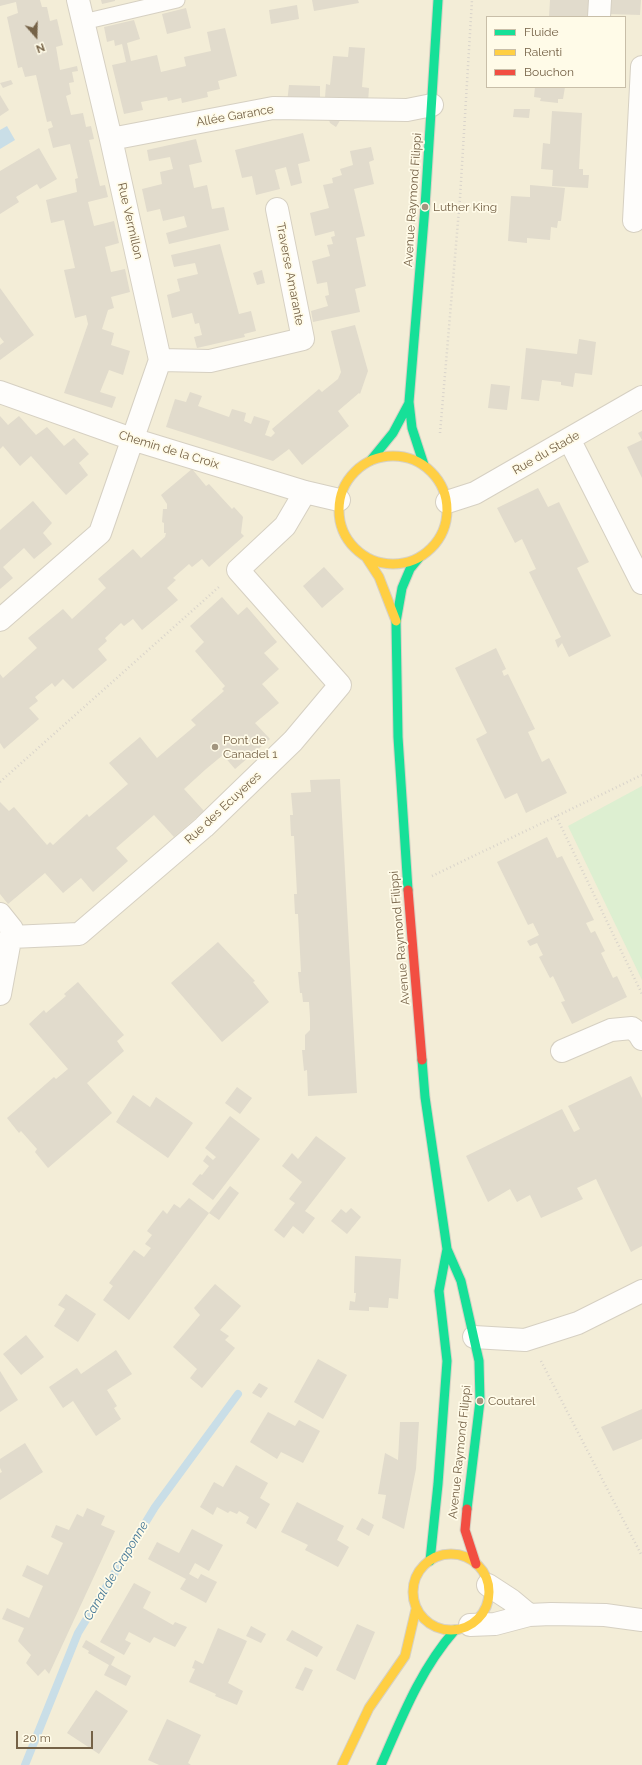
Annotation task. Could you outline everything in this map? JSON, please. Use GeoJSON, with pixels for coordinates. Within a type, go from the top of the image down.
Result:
{"type":"FeatureCollection","features":[{"type":"Feature","properties":{"kind":"main road","name":"Avenue Raymond Filippi"},"geometry":{"type":"LineString","coordinates":[[424,465],[412,428],[409,402],[432,105],[438,0]]}},
{"type":"Feature","properties":{"kind":"main road","name":"Avenue Raymond Filippi"},"geometry":{"type":"LineString","coordinates":[[372,460],[386,446],[398,427],[409,402]]}},
{"type":"Feature","properties":{"kind":"main road"},"geometry":{"type":"LineString","coordinates":[[389,456],[407,457],[424,465],[435,475],[443,487],[447,502],[447,518],[442,534],[432,548],[419,558],[402,564],[384,563],[366,557],[353,547],[344,534],[339,517],[339,500],[346,483],[357,470],[372,460],[389,456]]}},
{"type":"Feature","properties":{"kind":"main road","name":"Avenue Raymond Filippi"},"geometry":{"type":"LineString","coordinates":[[366,557],[379,577],[396,622]]}},
{"type":"Feature","properties":{"kind":"main road","name":"Avenue Raymond Filippi"},"geometry":{"type":"LineString","coordinates":[[419,558],[410,569],[402,588],[396,622],[398,737],[408,888],[425,1097],[447,1249],[461,1281],[479,1361],[480,1401],[465,1530],[476,1564]]}},
{"type":"Feature","properties":{"kind":"main road","name":"Avenue Raymond Filippi"},"geometry":{"type":"LineString","coordinates":[[430,1561],[438,1484],[447,1361],[439,1291],[447,1249]]}},
{"type":"Feature","properties":{"kind":"main road"},"geometry":{"type":"LineString","coordinates":[[382,1765],[422,1672],[443,1642],[479,1618],[486,1608],[489,1597],[488,1586],[484,1573],[476,1564],[465,1557],[453,1554],[441,1555],[421,1568],[415,1577],[412,1588],[413,1599],[416,1609],[423,1619],[432,1626],[443,1630],[462,1628]]}},
{"type":"Feature","properties":{"kind":"main road"},"geometry":{"type":"LineString","coordinates":[[342,1765],[369,1708],[405,1656],[416,1609]]}},
{"type":"Feature","properties":{"kind":"street","name":"Rue Vermillon"},"geometry":{"type":"LineString","coordinates":[[78,0],[111,139],[160,360]]}},
{"type":"Feature","properties":{"kind":"street"},"geometry":{"type":"LineString","coordinates":[[598,16],[600,0]]}},
{"type":"Feature","properties":{"kind":"street"},"geometry":{"type":"LineString","coordinates":[[626,61],[630,67],[642,67],[634,221]]}},
{"type":"Feature","properties":{"kind":"street","name":"Allée Garance"},"geometry":{"type":"LineString","coordinates":[[111,139],[273,108],[407,110],[432,105]]}},
{"type":"Feature","properties":{"kind":"street","name":"Traverse Amarante"},"geometry":{"type":"LineString","coordinates":[[160,360],[210,361],[303,339],[277,209]]}},
{"type":"Feature","properties":{"kind":"street"},"geometry":{"type":"LineString","coordinates":[[0,620],[100,533],[160,360]]}},
{"type":"Feature","properties":{"kind":"street","name":"Chemin de la Croix"},"geometry":{"type":"LineString","coordinates":[[0,392],[132,439],[305,492],[339,500]]}},
{"type":"Feature","properties":{"kind":"street","name":"Rue du Stade"},"geometry":{"type":"LineString","coordinates":[[447,502],[475,494],[642,397]]}},
{"type":"Feature","properties":{"kind":"street"},"geometry":{"type":"LineString","coordinates":[[569,439],[642,583]]}},
{"type":"Feature","properties":{"kind":"street"},"geometry":{"type":"LineString","coordinates":[[238,570],[285,526],[305,492]]}},
{"type":"Feature","properties":{"kind":"street","name":"Rue des Ecuyeres"},"geometry":{"type":"LineString","coordinates":[[11,937],[79,934],[204,827],[292,741],[340,685],[238,570]]}},
{"type":"Feature","properties":{"kind":"street"},"geometry":{"type":"LineString","coordinates":[[0,914],[12,929],[0,994]]}},
{"type":"Feature","properties":{"kind":"street"},"geometry":{"type":"LineString","coordinates":[[562,1051],[611,1030],[632,1028],[639,1034],[642,1040]]}},
{"type":"Feature","properties":{"kind":"street"},"geometry":{"type":"LineString","coordinates":[[474,1337],[525,1340],[578,1323],[642,1291]]}},
{"type":"Feature","properties":{"kind":"street"},"geometry":{"type":"LineString","coordinates":[[488,1586],[511,1600],[529,1615]]}},
{"type":"Feature","properties":{"kind":"street"},"geometry":{"type":"LineString","coordinates":[[462,1628],[495,1624],[529,1615],[606,1615],[642,1620]]}},
{"type":"Feature","properties":{"kind":"lane"},"geometry":{"type":"LineString","coordinates":[[83,22],[177,0]]}},
{"type":"Feature","properties":{"kind":"path"},"geometry":{"type":"LineString","coordinates":[[440,439],[460,198],[472,0]]}},
{"type":"Feature","properties":{"kind":"path"},"geometry":{"type":"LineString","coordinates":[[0,782],[238,570]]}},
{"type":"Feature","properties":{"kind":"path"},"geometry":{"type":"LineString","coordinates":[[408,888],[642,775]]}},
{"type":"Feature","properties":{"kind":"path"},"geometry":{"type":"LineString","coordinates":[[556,816],[642,994]]}},
{"type":"Feature","properties":{"kind":"path"},"geometry":{"type":"LineString","coordinates":[[530,1338],[642,1556]]}},
{"type":"Feature","properties":{"kind":"shaded area"},"geometry":{"type":"Polygon","coordinates":[[[0,0],[642,0],[642,1765],[0,1765],[0,0]]]}},
{"type":"Feature","properties":{"kind":"green space"},"geometry":{"type":"Polygon","coordinates":[[[642,786],[642,980],[568,826],[642,786]]]}},
{"type":"Feature","properties":{"kind":"water"},"geometry":{"type":"Polygon","coordinates":[[[7,126],[15,140],[0,149],[0,130],[7,126]]]}},
{"type":"Feature","properties":{"kind":"building"},"geometry":{"type":"Polygon","coordinates":[[[0,0],[40,0],[42,7],[47,7],[50,21],[57,19],[63,45],[56,47],[60,70],[77,66],[78,71],[72,72],[74,82],[69,83],[71,94],[66,96],[71,115],[83,113],[86,127],[91,126],[94,139],[89,140],[100,186],[105,185],[108,197],[88,202],[94,226],[114,221],[119,243],[105,247],[111,272],[125,269],[130,292],[111,297],[114,308],[108,310],[102,329],[114,333],[111,345],[130,351],[123,375],[109,370],[100,392],[116,397],[112,408],[64,393],[88,324],[86,315],[75,318],[64,270],[75,268],[64,220],[51,223],[46,200],[77,192],[75,179],[78,178],[70,144],[53,148],[48,129],[53,127],[51,121],[47,122],[36,75],[25,77],[22,67],[18,68],[7,17],[18,13],[16,2],[0,6],[0,0]]]}},
{"type":"Feature","properties":{"kind":"building"},"geometry":{"type":"Polygon","coordinates":[[[101,0],[115,0],[115,1],[102,4],[101,0]]]}},
{"type":"Feature","properties":{"kind":"building"},"geometry":{"type":"Polygon","coordinates":[[[312,0],[358,0],[359,3],[314,11],[312,0]]]}},
{"type":"Feature","properties":{"kind":"building"},"geometry":{"type":"Polygon","coordinates":[[[550,0],[590,0],[589,16],[549,16],[550,0]]]}},
{"type":"Feature","properties":{"kind":"building"},"geometry":{"type":"Polygon","coordinates":[[[609,0],[641,0],[640,15],[608,14],[609,0]]]}},
{"type":"Feature","properties":{"kind":"building"},"geometry":{"type":"Polygon","coordinates":[[[297,5],[299,19],[271,24],[269,10],[297,5]]]}},
{"type":"Feature","properties":{"kind":"building"},"geometry":{"type":"Polygon","coordinates":[[[186,8],[191,28],[167,34],[162,14],[186,8]]]}},
{"type":"Feature","properties":{"kind":"building"},"geometry":{"type":"Polygon","coordinates":[[[134,20],[140,39],[127,43],[131,61],[157,55],[161,72],[186,66],[184,57],[211,51],[207,32],[225,28],[237,76],[218,81],[220,89],[207,92],[208,97],[182,103],[181,98],[168,101],[167,97],[141,102],[143,110],[124,114],[112,65],[126,62],[122,44],[115,46],[114,40],[107,42],[104,27],[134,20]]]}},
{"type":"Feature","properties":{"kind":"building"},"geometry":{"type":"Polygon","coordinates":[[[349,47],[365,48],[362,87],[369,88],[368,102],[325,98],[326,84],[330,85],[333,56],[348,57],[349,47]]]}},
{"type":"Feature","properties":{"kind":"building"},"geometry":{"type":"Polygon","coordinates":[[[11,80],[13,84],[3,88],[0,83],[11,80]]]}},
{"type":"Feature","properties":{"kind":"building"},"geometry":{"type":"Polygon","coordinates":[[[289,85],[320,86],[320,104],[287,103],[289,85]]]}},
{"type":"Feature","properties":{"kind":"building"},"geometry":{"type":"Polygon","coordinates":[[[535,88],[565,88],[563,99],[558,99],[558,103],[540,101],[541,98],[534,97],[535,88]]]}},
{"type":"Feature","properties":{"kind":"building"},"geometry":{"type":"Polygon","coordinates":[[[0,95],[9,110],[0,116],[0,95]]]}},
{"type":"Feature","properties":{"kind":"building"},"geometry":{"type":"Polygon","coordinates":[[[514,109],[530,109],[529,118],[513,117],[514,109]]]}},
{"type":"Feature","properties":{"kind":"building"},"geometry":{"type":"Polygon","coordinates":[[[552,111],[582,113],[579,169],[583,169],[583,175],[589,175],[588,188],[552,186],[553,170],[541,169],[543,143],[550,144],[552,111]]]}},
{"type":"Feature","properties":{"kind":"building"},"geometry":{"type":"Polygon","coordinates":[[[342,117],[336,127],[330,123],[329,120],[342,117]]]}},
{"type":"Feature","properties":{"kind":"building"},"geometry":{"type":"Polygon","coordinates":[[[303,133],[310,161],[298,164],[302,183],[291,186],[286,167],[275,170],[280,189],[256,195],[252,176],[242,178],[235,150],[303,133]]]}},
{"type":"Feature","properties":{"kind":"building"},"geometry":{"type":"Polygon","coordinates":[[[196,139],[202,162],[189,165],[194,188],[207,185],[212,209],[224,207],[229,230],[169,244],[166,233],[187,227],[184,216],[163,221],[160,209],[147,212],[142,189],[162,184],[160,172],[173,169],[170,157],[149,161],[147,150],[196,139]]]}},
{"type":"Feature","properties":{"kind":"building"},"geometry":{"type":"Polygon","coordinates":[[[371,147],[374,160],[369,162],[374,184],[354,189],[365,236],[356,238],[366,286],[355,289],[360,312],[313,322],[311,311],[328,306],[325,296],[329,295],[327,282],[317,284],[312,261],[330,256],[327,245],[333,244],[331,237],[335,236],[334,231],[315,236],[310,213],[329,208],[323,185],[333,183],[332,178],[342,175],[340,169],[353,165],[350,151],[371,147]]]}},
{"type":"Feature","properties":{"kind":"building"},"geometry":{"type":"Polygon","coordinates":[[[39,148],[57,179],[40,189],[37,184],[16,197],[19,202],[0,214],[0,171],[39,148]]]}},
{"type":"Feature","properties":{"kind":"building"},"geometry":{"type":"Polygon","coordinates":[[[530,185],[565,188],[561,221],[558,221],[557,228],[551,227],[550,240],[527,238],[527,243],[508,241],[511,196],[530,197],[530,185]]]}},
{"type":"Feature","properties":{"kind":"building"},"geometry":{"type":"Polygon","coordinates":[[[220,244],[239,314],[251,311],[256,331],[244,334],[245,337],[197,348],[194,337],[202,335],[199,323],[195,324],[192,313],[172,318],[167,295],[180,291],[177,279],[198,274],[195,263],[174,267],[171,255],[220,244]]]}},
{"type":"Feature","properties":{"kind":"building"},"geometry":{"type":"Polygon","coordinates":[[[262,270],[265,283],[257,285],[253,273],[262,270]]]}},
{"type":"Feature","properties":{"kind":"building"},"geometry":{"type":"Polygon","coordinates":[[[0,288],[34,335],[0,360],[0,345],[4,342],[0,337],[0,288]]]}},
{"type":"Feature","properties":{"kind":"building"},"geometry":{"type":"Polygon","coordinates":[[[355,325],[368,371],[360,394],[359,393],[338,411],[349,426],[302,465],[289,449],[273,461],[166,427],[175,399],[186,402],[190,392],[202,396],[198,406],[229,417],[232,409],[246,413],[244,421],[251,424],[254,416],[270,421],[265,435],[271,437],[275,433],[272,429],[319,389],[322,392],[338,379],[341,372],[331,331],[355,325]]]}},
{"type":"Feature","properties":{"kind":"building"},"geometry":{"type":"Polygon","coordinates":[[[579,339],[596,342],[592,375],[575,373],[573,387],[561,385],[561,382],[542,380],[539,401],[521,399],[526,348],[577,354],[579,339]]]}},
{"type":"Feature","properties":{"kind":"building"},"geometry":{"type":"Polygon","coordinates":[[[491,384],[510,386],[507,410],[488,408],[491,384]]]}},
{"type":"Feature","properties":{"kind":"building"},"geometry":{"type":"Polygon","coordinates":[[[0,416],[8,425],[19,416],[36,435],[47,427],[64,446],[74,438],[89,454],[79,463],[88,475],[66,495],[31,456],[20,466],[3,446],[0,449],[0,416]]]}},
{"type":"Feature","properties":{"kind":"building"},"geometry":{"type":"Polygon","coordinates":[[[642,431],[642,440],[638,433],[642,431]]]}},
{"type":"Feature","properties":{"kind":"building"},"geometry":{"type":"Polygon","coordinates":[[[642,440],[642,478],[627,447],[642,440]]]}},
{"type":"Feature","properties":{"kind":"building"},"geometry":{"type":"Polygon","coordinates":[[[192,469],[206,486],[209,484],[232,509],[234,507],[243,517],[241,533],[244,536],[209,567],[202,559],[192,567],[189,564],[173,578],[176,580],[167,588],[178,600],[142,630],[133,619],[124,626],[121,623],[105,638],[107,641],[98,649],[107,660],[73,689],[63,679],[55,687],[52,683],[35,697],[38,701],[29,708],[39,719],[4,749],[0,743],[0,674],[3,678],[37,648],[28,638],[63,609],[72,619],[106,588],[98,579],[133,549],[141,558],[165,537],[166,533],[164,533],[164,523],[162,522],[163,509],[167,509],[167,504],[161,495],[192,469]]]}},
{"type":"Feature","properties":{"kind":"building"},"geometry":{"type":"Polygon","coordinates":[[[538,488],[548,507],[559,502],[589,562],[577,568],[611,636],[569,657],[562,643],[558,648],[555,640],[561,637],[529,572],[536,569],[522,539],[515,543],[497,508],[538,488]]]}},
{"type":"Feature","properties":{"kind":"building"},"geometry":{"type":"Polygon","coordinates":[[[33,501],[52,523],[43,533],[52,544],[34,559],[24,548],[3,567],[13,578],[0,589],[0,530],[33,501]]]}},
{"type":"Feature","properties":{"kind":"building"},"geometry":{"type":"Polygon","coordinates":[[[324,567],[344,589],[322,608],[303,586],[324,567]]]}},
{"type":"Feature","properties":{"kind":"building","name":"Pont de Canadel 1"},"geometry":{"type":"Polygon","coordinates":[[[222,597],[238,615],[247,607],[277,642],[264,653],[279,669],[262,684],[279,703],[255,723],[270,739],[235,769],[223,755],[206,769],[184,789],[204,811],[174,837],[154,815],[116,848],[128,861],[93,892],[81,878],[63,893],[45,873],[8,904],[0,894],[0,802],[9,811],[14,807],[47,845],[50,842],[53,845],[87,814],[89,817],[128,784],[109,763],[140,737],[157,758],[196,725],[191,720],[224,691],[222,689],[225,686],[195,651],[204,642],[190,626],[222,597]]]}},
{"type":"Feature","properties":{"kind":"building"},"geometry":{"type":"Polygon","coordinates":[[[496,648],[506,669],[502,671],[504,676],[508,674],[535,729],[528,732],[542,762],[549,758],[567,793],[526,813],[517,793],[505,799],[476,739],[487,733],[455,668],[496,648]]]}},
{"type":"Feature","properties":{"kind":"building"},"geometry":{"type":"Polygon","coordinates":[[[340,779],[357,1093],[308,1096],[307,1070],[304,1071],[302,1050],[305,1050],[305,1035],[310,1030],[310,1018],[309,1002],[303,1002],[302,993],[300,993],[298,972],[301,972],[298,914],[295,914],[294,894],[297,894],[294,836],[291,836],[290,815],[293,815],[291,793],[311,792],[310,780],[340,779]]]}},
{"type":"Feature","properties":{"kind":"building"},"geometry":{"type":"Polygon","coordinates":[[[547,837],[557,858],[562,856],[594,920],[586,923],[591,933],[595,931],[605,951],[601,953],[613,978],[617,976],[627,997],[572,1024],[561,1002],[565,1001],[553,976],[550,978],[539,957],[543,955],[537,943],[530,946],[527,941],[539,935],[533,923],[528,925],[497,862],[547,837]]]}},
{"type":"Feature","properties":{"kind":"building"},"geometry":{"type":"Polygon","coordinates":[[[218,942],[255,981],[253,982],[269,1002],[222,1042],[171,983],[218,942]]]}},
{"type":"Feature","properties":{"kind":"building"},"geometry":{"type":"Polygon","coordinates":[[[78,982],[124,1035],[117,1041],[124,1051],[87,1083],[112,1113],[48,1168],[35,1152],[37,1149],[21,1131],[19,1133],[7,1118],[54,1077],[56,1079],[68,1069],[29,1024],[44,1010],[46,1013],[66,996],[64,994],[78,982]]]}},
{"type":"Feature","properties":{"kind":"building"},"geometry":{"type":"Polygon","coordinates":[[[631,1076],[642,1098],[642,1246],[631,1252],[596,1179],[577,1188],[583,1199],[541,1218],[530,1195],[517,1202],[510,1189],[488,1202],[466,1156],[562,1109],[574,1132],[580,1129],[568,1106],[631,1076]]]}},
{"type":"Feature","properties":{"kind":"building"},"geometry":{"type":"Polygon","coordinates":[[[237,1087],[252,1098],[240,1114],[225,1103],[237,1087]]]}},
{"type":"Feature","properties":{"kind":"building"},"geometry":{"type":"Polygon","coordinates":[[[133,1095],[150,1107],[156,1097],[193,1123],[168,1158],[116,1122],[133,1095]]]}},
{"type":"Feature","properties":{"kind":"building"},"geometry":{"type":"Polygon","coordinates":[[[230,1116],[260,1139],[213,1200],[192,1184],[209,1166],[203,1161],[207,1155],[213,1160],[216,1157],[205,1148],[230,1116]]]}},
{"type":"Feature","properties":{"kind":"building"},"geometry":{"type":"Polygon","coordinates":[[[316,1136],[346,1158],[305,1211],[315,1218],[303,1234],[293,1226],[284,1238],[274,1230],[295,1203],[289,1199],[302,1182],[282,1166],[292,1153],[298,1159],[316,1136]]]}},
{"type":"Feature","properties":{"kind":"building"},"geometry":{"type":"Polygon","coordinates":[[[230,1186],[239,1193],[219,1220],[209,1213],[230,1186]]]}},
{"type":"Feature","properties":{"kind":"building"},"geometry":{"type":"Polygon","coordinates":[[[189,1198],[209,1213],[129,1320],[103,1300],[113,1286],[109,1283],[134,1250],[144,1257],[151,1248],[145,1244],[152,1235],[147,1231],[163,1210],[167,1214],[174,1204],[180,1208],[189,1198]]]}},
{"type":"Feature","properties":{"kind":"building"},"geometry":{"type":"Polygon","coordinates":[[[351,1208],[361,1217],[347,1234],[331,1221],[341,1209],[346,1213],[351,1208]]]}},
{"type":"Feature","properties":{"kind":"building"},"geometry":{"type":"Polygon","coordinates":[[[355,1256],[401,1259],[398,1299],[389,1298],[388,1308],[369,1307],[369,1311],[349,1310],[350,1301],[355,1302],[356,1293],[354,1293],[355,1256]]]}},
{"type":"Feature","properties":{"kind":"building"},"geometry":{"type":"Polygon","coordinates":[[[215,1284],[241,1306],[220,1330],[229,1336],[225,1340],[235,1348],[202,1388],[190,1378],[197,1369],[173,1347],[200,1315],[194,1308],[215,1284]]]}},
{"type":"Feature","properties":{"kind":"building"},"geometry":{"type":"Polygon","coordinates":[[[66,1294],[96,1314],[78,1342],[54,1326],[65,1309],[58,1305],[66,1294]]]}},
{"type":"Feature","properties":{"kind":"building"},"geometry":{"type":"Polygon","coordinates":[[[26,1335],[44,1357],[21,1375],[3,1354],[26,1335]]]}},
{"type":"Feature","properties":{"kind":"building"},"geometry":{"type":"Polygon","coordinates":[[[116,1350],[132,1374],[107,1390],[117,1406],[114,1408],[121,1419],[96,1436],[73,1401],[63,1408],[49,1387],[77,1368],[81,1374],[116,1350]]]}},
{"type":"Feature","properties":{"kind":"building"},"geometry":{"type":"Polygon","coordinates":[[[318,1359],[347,1375],[323,1419],[294,1402],[318,1359]]]}},
{"type":"Feature","properties":{"kind":"building"},"geometry":{"type":"Polygon","coordinates":[[[0,1371],[18,1400],[0,1412],[0,1371]]]}},
{"type":"Feature","properties":{"kind":"building"},"geometry":{"type":"Polygon","coordinates":[[[259,1383],[268,1388],[261,1398],[252,1393],[259,1383]]]}},
{"type":"Feature","properties":{"kind":"building"},"geometry":{"type":"Polygon","coordinates":[[[642,1409],[642,1439],[613,1451],[601,1427],[642,1409]]]}},
{"type":"Feature","properties":{"kind":"building"},"geometry":{"type":"Polygon","coordinates":[[[268,1412],[295,1426],[299,1420],[320,1431],[303,1463],[281,1452],[277,1459],[250,1442],[268,1412]]]}},
{"type":"Feature","properties":{"kind":"building"},"geometry":{"type":"Polygon","coordinates":[[[400,1422],[419,1422],[416,1469],[404,1529],[382,1518],[386,1495],[378,1494],[385,1453],[398,1460],[400,1422]]]}},
{"type":"Feature","properties":{"kind":"building"},"geometry":{"type":"Polygon","coordinates":[[[25,1443],[43,1472],[0,1500],[0,1473],[2,1472],[0,1468],[0,1459],[25,1443]]]}},
{"type":"Feature","properties":{"kind":"building"},"geometry":{"type":"Polygon","coordinates":[[[236,1465],[268,1483],[260,1498],[270,1504],[256,1529],[246,1523],[249,1517],[239,1511],[237,1514],[230,1511],[228,1513],[217,1507],[213,1515],[200,1507],[214,1482],[223,1487],[236,1465]]]}},
{"type":"Feature","properties":{"kind":"building"},"geometry":{"type":"Polygon","coordinates":[[[297,1502],[344,1526],[337,1540],[349,1547],[338,1567],[305,1550],[308,1545],[281,1532],[297,1502]]]}},
{"type":"Feature","properties":{"kind":"building"},"geometry":{"type":"Polygon","coordinates":[[[87,1508],[105,1516],[101,1525],[115,1531],[49,1674],[45,1669],[38,1676],[26,1663],[31,1655],[18,1641],[24,1628],[2,1619],[7,1608],[29,1618],[43,1586],[22,1576],[27,1565],[48,1575],[63,1543],[51,1537],[56,1525],[69,1530],[77,1514],[83,1517],[87,1508]]]}},
{"type":"Feature","properties":{"kind":"building"},"geometry":{"type":"Polygon","coordinates":[[[362,1518],[374,1525],[369,1536],[356,1529],[362,1518]]]}},
{"type":"Feature","properties":{"kind":"building"},"geometry":{"type":"Polygon","coordinates":[[[192,1529],[223,1545],[209,1571],[195,1563],[189,1574],[198,1579],[201,1574],[217,1582],[206,1603],[180,1589],[186,1579],[148,1559],[157,1542],[179,1553],[192,1529]]]}},
{"type":"Feature","properties":{"kind":"building"},"geometry":{"type":"Polygon","coordinates":[[[134,1583],[151,1592],[143,1608],[173,1625],[175,1622],[187,1627],[175,1647],[154,1637],[150,1643],[129,1632],[125,1640],[131,1643],[124,1655],[100,1642],[134,1583]]]}},
{"type":"Feature","properties":{"kind":"building"},"geometry":{"type":"Polygon","coordinates":[[[357,1624],[375,1632],[355,1680],[336,1670],[357,1624]]]}},
{"type":"Feature","properties":{"kind":"building"},"geometry":{"type":"Polygon","coordinates":[[[251,1626],[266,1634],[261,1643],[246,1636],[251,1626]]]}},
{"type":"Feature","properties":{"kind":"building"},"geometry":{"type":"Polygon","coordinates":[[[218,1628],[247,1641],[228,1683],[243,1691],[237,1705],[215,1696],[216,1694],[189,1682],[195,1669],[192,1668],[195,1660],[203,1664],[218,1628]]]}},
{"type":"Feature","properties":{"kind":"building"},"geometry":{"type":"Polygon","coordinates":[[[292,1630],[323,1647],[317,1657],[286,1640],[292,1630]]]}},
{"type":"Feature","properties":{"kind":"building"},"geometry":{"type":"Polygon","coordinates":[[[86,1640],[115,1657],[111,1665],[131,1676],[126,1686],[104,1675],[109,1665],[88,1653],[89,1651],[82,1647],[86,1640]]]}},
{"type":"Feature","properties":{"kind":"building"},"geometry":{"type":"Polygon","coordinates":[[[305,1667],[313,1670],[303,1691],[295,1688],[305,1667]]]}},
{"type":"Feature","properties":{"kind":"building"},"geometry":{"type":"Polygon","coordinates":[[[96,1690],[128,1711],[99,1754],[67,1733],[96,1690]]]}},
{"type":"Feature","properties":{"kind":"building"},"geometry":{"type":"Polygon","coordinates":[[[167,1719],[201,1735],[188,1763],[191,1765],[159,1765],[148,1760],[167,1719]]]}},
{"type":"Feature","properties":{"kind":"waterway","name":"Canal de Craponne"},"geometry":{"type":"LineString","coordinates":[[25,1765],[78,1633],[155,1507],[238,1394]]}},
{"type":"Feature","properties":{"kind":"traffic: fast"},"geometry":{"type":"LineString","coordinates":[[424,465],[412,428],[409,402],[425,207],[438,0]]}},
{"type":"Feature","properties":{"kind":"traffic: fast"},"geometry":{"type":"LineString","coordinates":[[371,460],[393,433],[409,403]]}},
{"type":"Feature","properties":{"kind":"traffic: fast"},"geometry":{"type":"LineString","coordinates":[[408,890],[398,737],[396,622],[402,588],[410,569],[419,558]]}},
{"type":"Feature","properties":{"kind":"traffic: fast"},"geometry":{"type":"LineString","coordinates":[[422,1060],[425,1097],[447,1249],[461,1281],[479,1361],[480,1401],[467,1509]]}},
{"type":"Feature","properties":{"kind":"traffic: fast"},"geometry":{"type":"LineString","coordinates":[[430,1561],[438,1484],[447,1361],[439,1291],[447,1249]]}},
{"type":"Feature","properties":{"kind":"traffic: fast"},"geometry":{"type":"LineString","coordinates":[[381,1765],[413,1694],[432,1661],[455,1630]]}},
{"type":"Feature","properties":{"kind":"traffic: slow"},"geometry":{"type":"LineString","coordinates":[[393,456],[414,460],[431,472],[443,489],[447,510],[443,531],[431,548],[414,560],[393,564],[372,560],[355,548],[343,531],[339,510],[343,489],[355,472],[372,460],[393,456]]}},
{"type":"Feature","properties":{"kind":"traffic: slow"},"geometry":{"type":"LineString","coordinates":[[366,557],[379,577],[396,621]]}},
{"type":"Feature","properties":{"kind":"traffic: slow"},"geometry":{"type":"LineString","coordinates":[[451,1554],[466,1557],[478,1565],[486,1577],[489,1592],[486,1607],[478,1619],[466,1627],[451,1630],[436,1627],[424,1619],[416,1607],[413,1592],[416,1577],[424,1565],[436,1557],[451,1554]]}},
{"type":"Feature","properties":{"kind":"traffic: slow"},"geometry":{"type":"LineString","coordinates":[[342,1765],[369,1708],[405,1656],[416,1609]]}},
{"type":"Feature","properties":{"kind":"traffic: jam"},"geometry":{"type":"LineString","coordinates":[[408,890],[422,1060]]}},
{"type":"Feature","properties":{"kind":"traffic: jam"},"geometry":{"type":"LineString","coordinates":[[467,1509],[465,1530],[476,1564]]}},
{"type":"Feature","properties":{"kind":"place","name":"Luther King"},"geometry":{"type":"Point","coordinates":[425,207]}},
{"type":"Feature","properties":{"kind":"place","name":"Pont de Canadel 1"},"geometry":{"type":"Point","coordinates":[215,747]}},
{"type":"Feature","properties":{"kind":"place","name":"Coutarel"},"geometry":{"type":"Point","coordinates":[480,1401]}}]}
